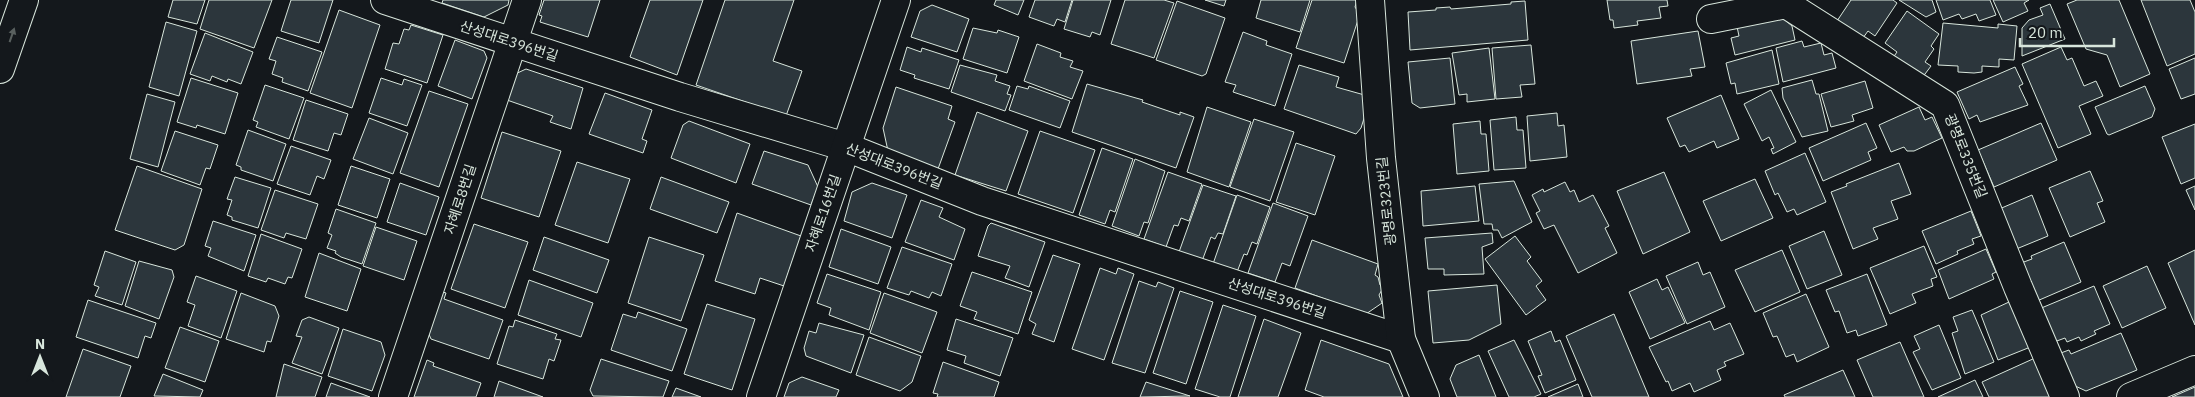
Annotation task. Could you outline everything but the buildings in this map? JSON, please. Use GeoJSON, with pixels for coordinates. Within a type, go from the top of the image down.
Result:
{"type":"FeatureCollection","features":[{"type":"Feature","properties":{"kind":"street"},"geometry":{"type":"LineString","coordinates":[[0,70],[24,0]]}},
{"type":"Feature","properties":{"kind":"street","name":"산성대로396번길"},"geometry":{"type":"LineString","coordinates":[[386,0],[680,97],[846,147],[982,201],[1401,339]]}},
{"type":"Feature","properties":{"kind":"street","name":"자혜로8번길"},"geometry":{"type":"LineString","coordinates":[[392,397],[527,0]]}},
{"type":"Feature","properties":{"kind":"street","name":"자혜로16번길"},"geometry":{"type":"LineString","coordinates":[[761,397],[896,0]]}},
{"type":"Feature","properties":{"kind":"street","name":"광명로323번길"},"geometry":{"type":"LineString","coordinates":[[1370,0],[1381,158],[1401,339],[1425,397]]}},
{"type":"Feature","properties":{"kind":"street","name":"광명로335번길"},"geometry":{"type":"LineString","coordinates":[[1711,19],[1786,4],[1945,105],[2018,287],[2065,397]]}},
{"type":"Feature","properties":{"kind":"street"},"geometry":{"type":"LineString","coordinates":[[2130,397],[2195,370]]}}]}
